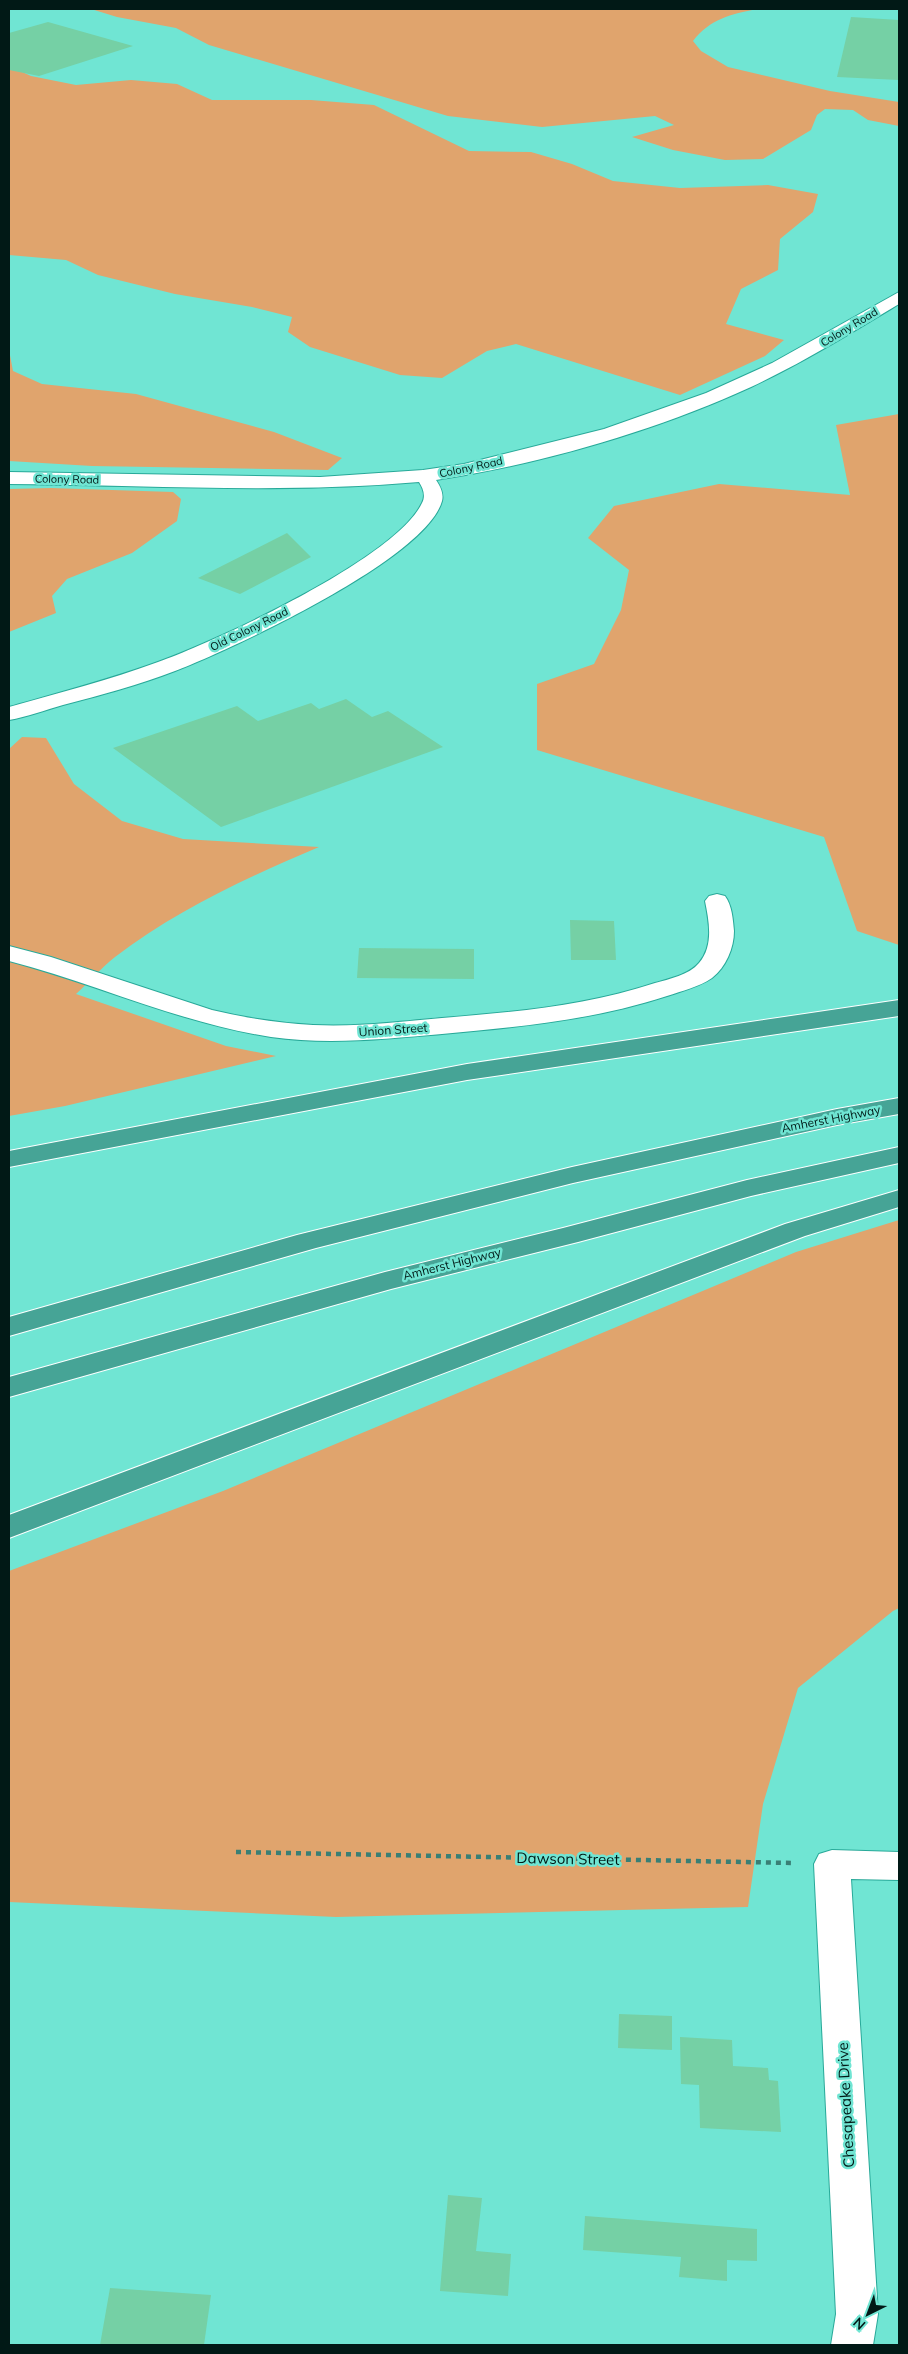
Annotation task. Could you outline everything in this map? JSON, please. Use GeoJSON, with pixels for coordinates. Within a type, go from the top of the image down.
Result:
{"type":"FeatureCollection","features":[{"type":"Feature","properties":{"kind":"highway"},"geometry":{"type":"LineString","coordinates":[[9,1159],[467,1072],[899,1008]]}},
{"type":"Feature","properties":{"kind":"highway","name":"Amherst Highway"},"geometry":{"type":"LineString","coordinates":[[9,1327],[307,1241],[572,1175],[828,1119],[899,1106]]}},
{"type":"Feature","properties":{"kind":"highway","name":"Amherst Highway"},"geometry":{"type":"LineString","coordinates":[[9,1387],[385,1281],[568,1236],[747,1188],[899,1155]]}},
{"type":"Feature","properties":{"kind":"highway"},"geometry":{"type":"LineString","coordinates":[[9,1527],[795,1230],[899,1198]]}},
{"type":"Feature","properties":{"kind":"street","name":"Colony Road"},"geometry":{"type":"LineString","coordinates":[[9,478],[281,483],[334,482],[424,476],[556,449],[664,415],[723,392],[776,368],[899,297]]}},
{"type":"Feature","properties":{"kind":"street","name":"Old Colony Road"},"geometry":{"type":"LineString","coordinates":[[9,714],[114,685],[170,666],[224,643],[305,601],[380,557],[403,540],[421,522],[432,503],[433,489],[424,476]]}},
{"type":"Feature","properties":{"kind":"street","name":"Union Street"},"geometry":{"type":"LineString","coordinates":[[9,953],[221,1020],[272,1030],[368,1033],[492,1022],[589,1010],[656,992],[694,978],[710,967],[718,951],[723,928],[717,901]]}},
{"type":"Feature","properties":{"kind":"street"},"geometry":{"type":"LineString","coordinates":[[832,1864],[899,1866]]}},
{"type":"Feature","properties":{"kind":"street","name":"Chesapeake Drive"},"geometry":{"type":"LineString","coordinates":[[832,1864],[857,2314],[852,2345]]}},
{"type":"Feature","properties":{"kind":"path","name":"Dawson Street"},"geometry":{"type":"LineString","coordinates":[[236,1852],[832,1864]]}},
{"type":"Feature","properties":{"kind":"shaded area"},"geometry":{"type":"Polygon","coordinates":[[[91,9],[757,9],[738,13],[714,23],[707,27],[693,41],[701,51],[728,67],[830,91],[899,102],[899,126],[868,120],[853,110],[825,109],[817,115],[811,130],[763,159],[725,160],[673,150],[632,137],[674,125],[655,116],[542,127],[448,116],[209,45],[176,28],[117,17],[91,9]]]}},
{"type":"Feature","properties":{"kind":"shaded area"},"geometry":{"type":"Polygon","coordinates":[[[9,66],[31,76],[76,85],[131,80],[177,84],[212,100],[311,100],[374,105],[469,151],[531,152],[572,164],[613,181],[680,188],[768,185],[818,194],[813,212],[780,239],[778,270],[741,289],[726,324],[784,340],[765,356],[680,395],[516,344],[487,351],[442,378],[400,375],[310,347],[288,332],[292,317],[252,307],[175,294],[98,275],[66,260],[9,255],[9,66]]]}},
{"type":"Feature","properties":{"kind":"shaded area"},"geometry":{"type":"Polygon","coordinates":[[[9,350],[13,371],[42,384],[136,394],[274,432],[342,458],[328,470],[92,466],[9,461],[9,350]]]}},
{"type":"Feature","properties":{"kind":"shaded area"},"geometry":{"type":"Polygon","coordinates":[[[899,414],[899,945],[857,931],[824,837],[537,750],[537,684],[594,664],[621,610],[629,570],[588,538],[614,506],[719,484],[850,495],[836,425],[899,414]]]}},
{"type":"Feature","properties":{"kind":"shaded area"},"geometry":{"type":"Polygon","coordinates":[[[51,488],[173,492],[181,499],[177,521],[132,553],[67,579],[52,596],[56,613],[9,632],[9,489],[51,488]]]}},
{"type":"Feature","properties":{"kind":"shaded area"},"geometry":{"type":"Polygon","coordinates":[[[22,737],[46,738],[74,784],[122,821],[183,839],[319,847],[239,883],[163,924],[115,957],[76,994],[226,1046],[276,1056],[65,1106],[9,1116],[9,749],[22,737]]]}},
{"type":"Feature","properties":{"kind":"shaded area"},"geometry":{"type":"Polygon","coordinates":[[[899,1220],[899,1608],[798,1688],[763,1804],[748,1907],[336,1917],[9,1902],[9,1571],[223,1491],[796,1252],[899,1220]]]}},
{"type":"Feature","properties":{"kind":"building"},"geometry":{"type":"Polygon","coordinates":[[[851,17],[899,20],[899,80],[837,77],[851,17]]]}},
{"type":"Feature","properties":{"kind":"building"},"geometry":{"type":"Polygon","coordinates":[[[48,22],[133,46],[39,76],[9,70],[9,33],[48,22]]]}},
{"type":"Feature","properties":{"kind":"building"},"geometry":{"type":"Polygon","coordinates":[[[287,533],[311,557],[240,594],[198,578],[287,533]]]}},
{"type":"Feature","properties":{"kind":"building"},"geometry":{"type":"Polygon","coordinates":[[[346,699],[372,717],[388,711],[443,747],[221,827],[113,748],[237,706],[258,721],[311,703],[319,709],[346,699]]]}},
{"type":"Feature","properties":{"kind":"building"},"geometry":{"type":"Polygon","coordinates":[[[570,920],[614,921],[616,960],[571,960],[570,920]]]}},
{"type":"Feature","properties":{"kind":"building"},"geometry":{"type":"Polygon","coordinates":[[[359,948],[474,949],[474,979],[357,978],[359,948]]]}},
{"type":"Feature","properties":{"kind":"building"},"geometry":{"type":"Polygon","coordinates":[[[619,2014],[672,2016],[672,2050],[618,2048],[619,2014]]]}},
{"type":"Feature","properties":{"kind":"building"},"geometry":{"type":"Polygon","coordinates":[[[680,2037],[732,2040],[733,2066],[768,2068],[769,2080],[778,2081],[781,2132],[700,2128],[699,2085],[681,2084],[680,2037]]]}},
{"type":"Feature","properties":{"kind":"building"},"geometry":{"type":"Polygon","coordinates":[[[448,2195],[482,2198],[476,2251],[511,2254],[508,2296],[440,2291],[448,2195]]]}},
{"type":"Feature","properties":{"kind":"building"},"geometry":{"type":"Polygon","coordinates":[[[585,2216],[757,2229],[757,2261],[727,2260],[727,2281],[679,2277],[681,2257],[583,2250],[585,2216]]]}},
{"type":"Feature","properties":{"kind":"building"},"geometry":{"type":"Polygon","coordinates":[[[110,2288],[211,2295],[204,2345],[100,2345],[110,2288]]]}}]}
